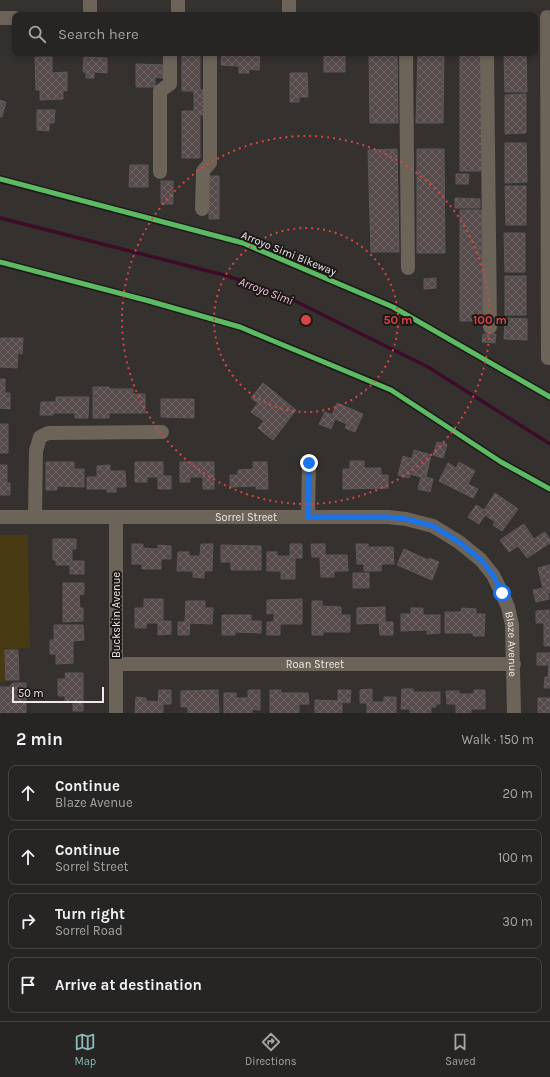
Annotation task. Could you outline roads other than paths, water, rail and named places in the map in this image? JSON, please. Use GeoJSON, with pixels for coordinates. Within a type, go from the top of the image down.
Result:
{"type":"FeatureCollection","features":[{"type":"Feature","properties":{"kind":"street"},"geometry":{"type":"LineString","coordinates":[[90,0],[90,12]]}},
{"type":"Feature","properties":{"kind":"street"},"geometry":{"type":"LineString","coordinates":[[178,0],[178,12]]}},
{"type":"Feature","properties":{"kind":"street"},"geometry":{"type":"LineString","coordinates":[[289,0],[289,12]]}},
{"type":"Feature","properties":{"kind":"street"},"geometry":{"type":"LineString","coordinates":[[544,17],[548,358]]}},
{"type":"Feature","properties":{"kind":"street"},"geometry":{"type":"LineString","coordinates":[[0,18],[12,18]]}},
{"type":"Feature","properties":{"kind":"street"},"geometry":{"type":"LineString","coordinates":[[160,172],[160,91],[170,84],[170,56]]}},
{"type":"Feature","properties":{"kind":"street"},"geometry":{"type":"LineString","coordinates":[[202,209],[203,171],[210,163],[210,56]]}},
{"type":"Feature","properties":{"kind":"street"},"geometry":{"type":"LineString","coordinates":[[406,56],[408,268]]}},
{"type":"Feature","properties":{"kind":"street"},"geometry":{"type":"LineString","coordinates":[[487,56],[490,327]]}},
{"type":"Feature","properties":{"kind":"street"},"geometry":{"type":"LineString","coordinates":[[35,517],[36,451],[40,436],[48,433],[162,432]]}},
{"type":"Feature","properties":{"kind":"street"},"geometry":{"type":"LineString","coordinates":[[308,517],[309,463]]}},
{"type":"Feature","properties":{"kind":"street","name":"Sorrel Street"},"geometry":{"type":"LineString","coordinates":[[0,517],[388,517],[406,519],[433,526],[459,542],[481,560]]}},
{"type":"Feature","properties":{"kind":"street","name":"Buckskin Avenue"},"geometry":{"type":"LineString","coordinates":[[116,517],[116,713]]}},
{"type":"Feature","properties":{"kind":"street","name":"Blaze Avenue"},"geometry":{"type":"LineString","coordinates":[[481,560],[493,575],[502,593],[508,607],[512,625],[514,713]]}},
{"type":"Feature","properties":{"kind":"street","name":"Roan Street"},"geometry":{"type":"LineString","coordinates":[[116,664],[514,664]]}},
{"type":"Feature","properties":{"kind":"waterway","name":"Arroyo Simi"},"geometry":{"type":"LineString","coordinates":[[0,218],[228,276],[295,301],[428,367],[550,444]]}}]}
